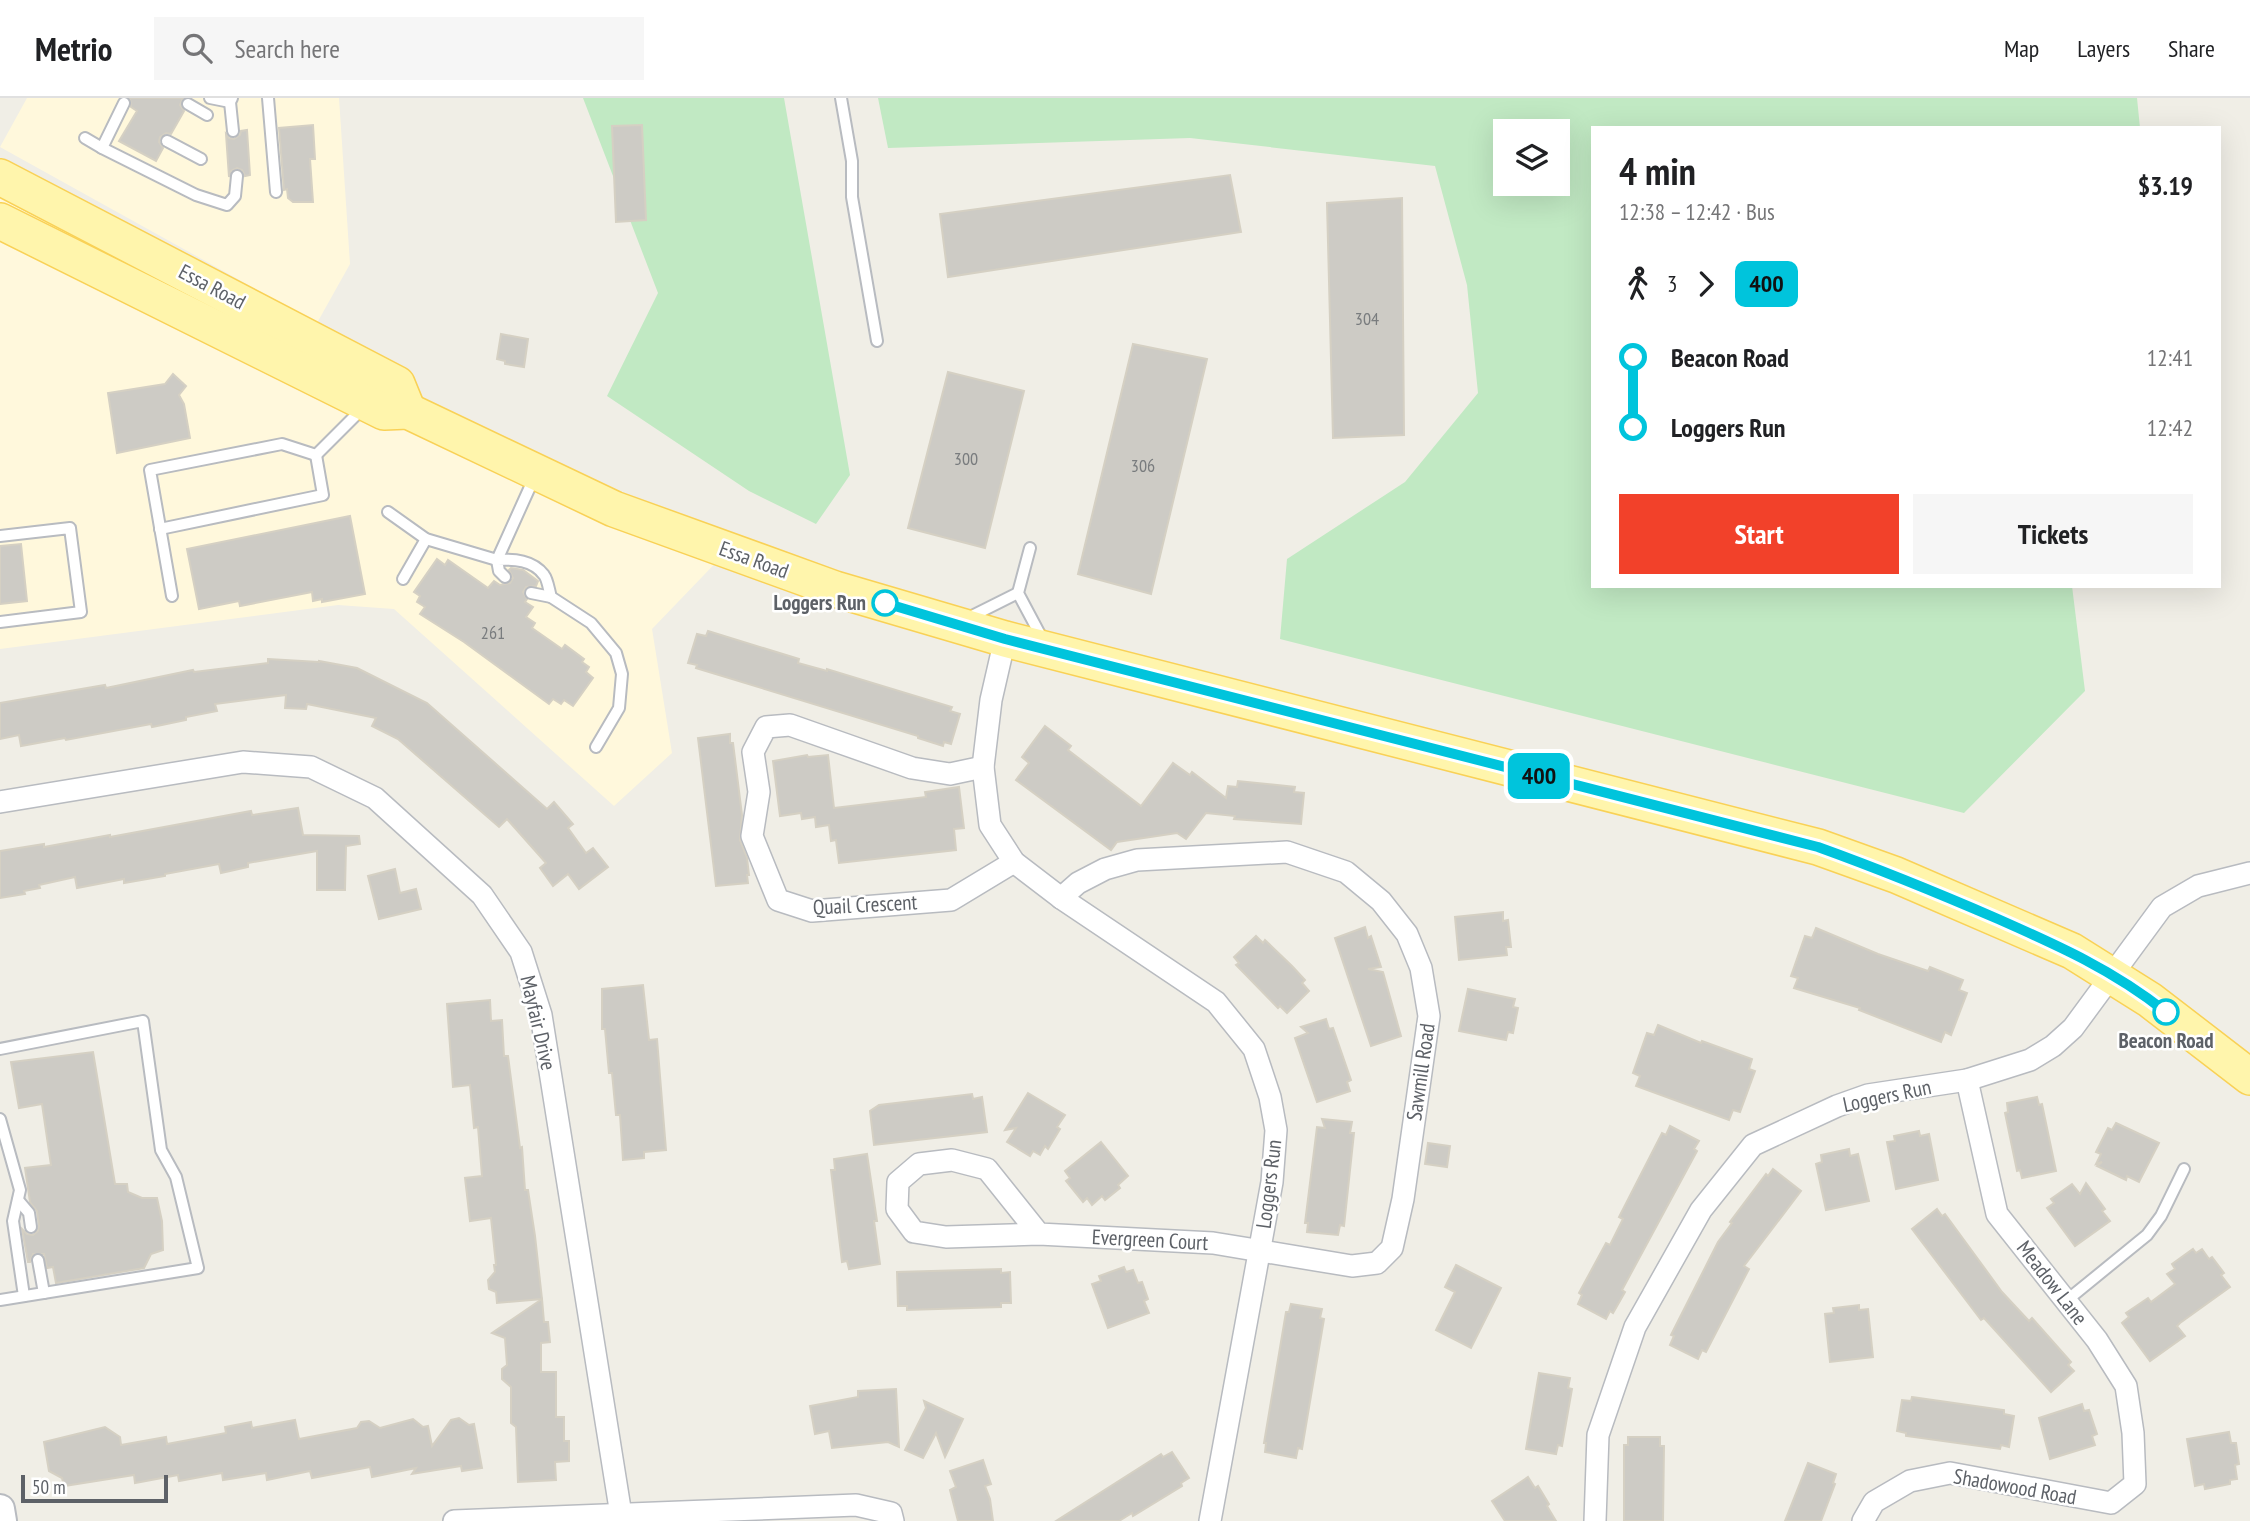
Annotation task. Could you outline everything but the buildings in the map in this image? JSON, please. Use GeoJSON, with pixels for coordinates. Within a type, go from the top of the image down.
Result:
{"type":"FeatureCollection","features":[{"type":"Feature","properties":{"kind":"main road","name":"Essa Road"},"geometry":{"type":"LineString","coordinates":[[0,177],[397,384],[408,411]]}},
{"type":"Feature","properties":{"kind":"main road","name":"Essa Road"},"geometry":{"type":"LineString","coordinates":[[0,221],[384,412],[408,411],[627,514],[835,589],[1005,639],[1818,847],[1896,875],[2072,951],[2151,1000],[2250,1077]]}},
{"type":"Feature","properties":{"kind":"street","name":"Loggers Run"},"geometry":{"type":"LineString","coordinates":[[1005,639],[991,699],[983,767],[990,825],[1014,862],[1061,898],[1216,1002],[1254,1049],[1270,1097],[1276,1130],[1272,1182],[1210,1521]]}},
{"type":"Feature","properties":{"kind":"street","name":"Quail Crescent"},"geometry":{"type":"LineString","coordinates":[[983,767],[950,774],[912,768],[790,725],[766,727],[753,752],[759,792],[752,836],[778,900],[812,911],[951,900],[1014,862]]}},
{"type":"Feature","properties":{"kind":"street","name":"Mayfair Drive"},"geometry":{"type":"LineString","coordinates":[[0,802],[243,762],[311,767],[374,798],[482,895],[521,952],[541,1015],[622,1518]]}},
{"type":"Feature","properties":{"kind":"street","name":"Sawmill Road"},"geometry":{"type":"LineString","coordinates":[[1061,898],[1078,883],[1105,869],[1138,860],[1287,852],[1346,872],[1381,901],[1407,934],[1421,968],[1429,1016],[1403,1199],[1392,1248],[1377,1262],[1352,1266],[1260,1252]]}},
{"type":"Feature","properties":{"kind":"street"},"geometry":{"type":"LineString","coordinates":[[2112,975],[2162,907],[2198,886],[2250,873]]}},
{"type":"Feature","properties":{"kind":"street","name":"Loggers Run"},"geometry":{"type":"LineString","coordinates":[[1595,1521],[1598,1435],[1635,1327],[1701,1210],[1754,1145],[1837,1106],[1868,1096],[1967,1080],[2030,1060],[2053,1046],[2073,1028],[2112,975]]}},
{"type":"Feature","properties":{"kind":"street","name":"Meadow Lane"},"geometry":{"type":"LineString","coordinates":[[1967,1080],[1997,1214],[2097,1340],[2126,1386],[2133,1433],[2136,1485]]}},
{"type":"Feature","properties":{"kind":"street","name":"Evergreen Court"},"geometry":{"type":"LineString","coordinates":[[1040,1234],[987,1169],[952,1160],[919,1164],[898,1182],[897,1209],[914,1232],[946,1237],[1040,1234],[1213,1243],[1260,1252]]}},
{"type":"Feature","properties":{"kind":"street","name":"Shadowood Road"},"geometry":{"type":"LineString","coordinates":[[1863,1521],[1874,1503],[1910,1481],[1950,1472],[2111,1503],[2136,1485]]}},
{"type":"Feature","properties":{"kind":"street"},"geometry":{"type":"LineString","coordinates":[[454,1521],[622,1518],[856,1505],[891,1513],[892,1521]]}},
{"type":"Feature","properties":{"kind":"street"},"geometry":{"type":"LineString","coordinates":[[0,1509],[2,1521]]}},
{"type":"Feature","properties":{"kind":"lane"},"geometry":{"type":"LineString","coordinates":[[210,98],[231,100],[233,131]]}},
{"type":"Feature","properties":{"kind":"lane"},"geometry":{"type":"LineString","coordinates":[[268,98],[276,192]]}},
{"type":"Feature","properties":{"kind":"lane"},"geometry":{"type":"LineString","coordinates":[[841,98],[852,161],[852,197],[877,341]]}},
{"type":"Feature","properties":{"kind":"lane"},"geometry":{"type":"LineString","coordinates":[[102,148],[124,103]]}},
{"type":"Feature","properties":{"kind":"lane"},"geometry":{"type":"LineString","coordinates":[[188,104],[208,116]]}},
{"type":"Feature","properties":{"kind":"lane"},"geometry":{"type":"LineString","coordinates":[[118,116],[130,122]]}},
{"type":"Feature","properties":{"kind":"lane"},"geometry":{"type":"LineString","coordinates":[[85,138],[196,195],[227,205],[235,196],[237,176]]}},
{"type":"Feature","properties":{"kind":"lane"},"geometry":{"type":"LineString","coordinates":[[167,141],[201,159]]}},
{"type":"Feature","properties":{"kind":"lane"},"geometry":{"type":"LineString","coordinates":[[316,455],[367,404]]}},
{"type":"Feature","properties":{"kind":"lane"},"geometry":{"type":"LineString","coordinates":[[172,596],[150,470],[282,444],[316,455]]}},
{"type":"Feature","properties":{"kind":"lane"},"geometry":{"type":"LineString","coordinates":[[160,529],[323,495],[316,455]]}},
{"type":"Feature","properties":{"kind":"lane"},"geometry":{"type":"LineString","coordinates":[[505,577],[499,571],[497,560],[536,472]]}},
{"type":"Feature","properties":{"kind":"lane"},"geometry":{"type":"LineString","coordinates":[[388,512],[426,539],[497,560],[514,559],[526,562],[545,576],[551,597]]}},
{"type":"Feature","properties":{"kind":"lane"},"geometry":{"type":"LineString","coordinates":[[0,536],[70,528],[81,612],[0,622]]}},
{"type":"Feature","properties":{"kind":"lane"},"geometry":{"type":"LineString","coordinates":[[403,579],[426,539]]}},
{"type":"Feature","properties":{"kind":"lane"},"geometry":{"type":"LineString","coordinates":[[1030,548],[1018,593],[1048,650]]}},
{"type":"Feature","properties":{"kind":"lane"},"geometry":{"type":"LineString","coordinates":[[531,593],[551,597],[591,623],[617,653],[621,674],[619,708],[596,747]]}},
{"type":"Feature","properties":{"kind":"lane"},"geometry":{"type":"LineString","coordinates":[[955,624],[1018,593]]}},
{"type":"Feature","properties":{"kind":"lane"},"geometry":{"type":"LineString","coordinates":[[0,1049],[143,1021],[161,1150],[176,1177],[198,1268],[0,1300]]}},
{"type":"Feature","properties":{"kind":"lane"},"geometry":{"type":"LineString","coordinates":[[0,1119],[20,1190],[13,1221],[24,1296]]}},
{"type":"Feature","properties":{"kind":"lane"},"geometry":{"type":"LineString","coordinates":[[2066,1301],[2147,1235],[2161,1216],[2185,1169]]}},
{"type":"Feature","properties":{"kind":"lane"},"geometry":{"type":"LineString","coordinates":[[18,1200],[29,1213],[31,1227]]}},
{"type":"Feature","properties":{"kind":"lane"},"geometry":{"type":"LineString","coordinates":[[38,1260],[44,1293]]}},
{"type":"Feature","properties":{"kind":"shaded area"},"geometry":{"type":"Polygon","coordinates":[[[27,98],[339,98],[350,264],[317,323],[0,147],[27,98]]]}},
{"type":"Feature","properties":{"kind":"shaded area"},"geometry":{"type":"Polygon","coordinates":[[[0,197],[408,411],[728,550],[652,629],[672,753],[614,806],[394,609],[338,605],[0,649],[0,197]]]}},
{"type":"Feature","properties":{"kind":"green space"},"geometry":{"type":"Polygon","coordinates":[[[583,98],[784,98],[850,475],[816,524],[749,491],[607,396],[658,293],[583,98]]]}},
{"type":"Feature","properties":{"kind":"green space"},"geometry":{"type":"Polygon","coordinates":[[[878,98],[2137,98],[2140,126],[1591,126],[1591,588],[2072,588],[2085,691],[1964,813],[1280,639],[1287,559],[1405,482],[1478,393],[1467,285],[1435,166],[1190,138],[888,148],[878,98]]]}},
{"type":"Feature","properties":{"kind":"bus line","name":"400"},"geometry":{"type":"LineString","coordinates":[[885,603],[1005,639],[1818,847],[1896,875],[2072,951],[2166,1012]]}},
{"type":"Feature","properties":{"kind":"place","name":"Loggers Run"},"geometry":{"type":"Point","coordinates":[885,603]}},
{"type":"Feature","properties":{"kind":"place","name":"Beacon Road"},"geometry":{"type":"Point","coordinates":[2166,1012]}}]}
